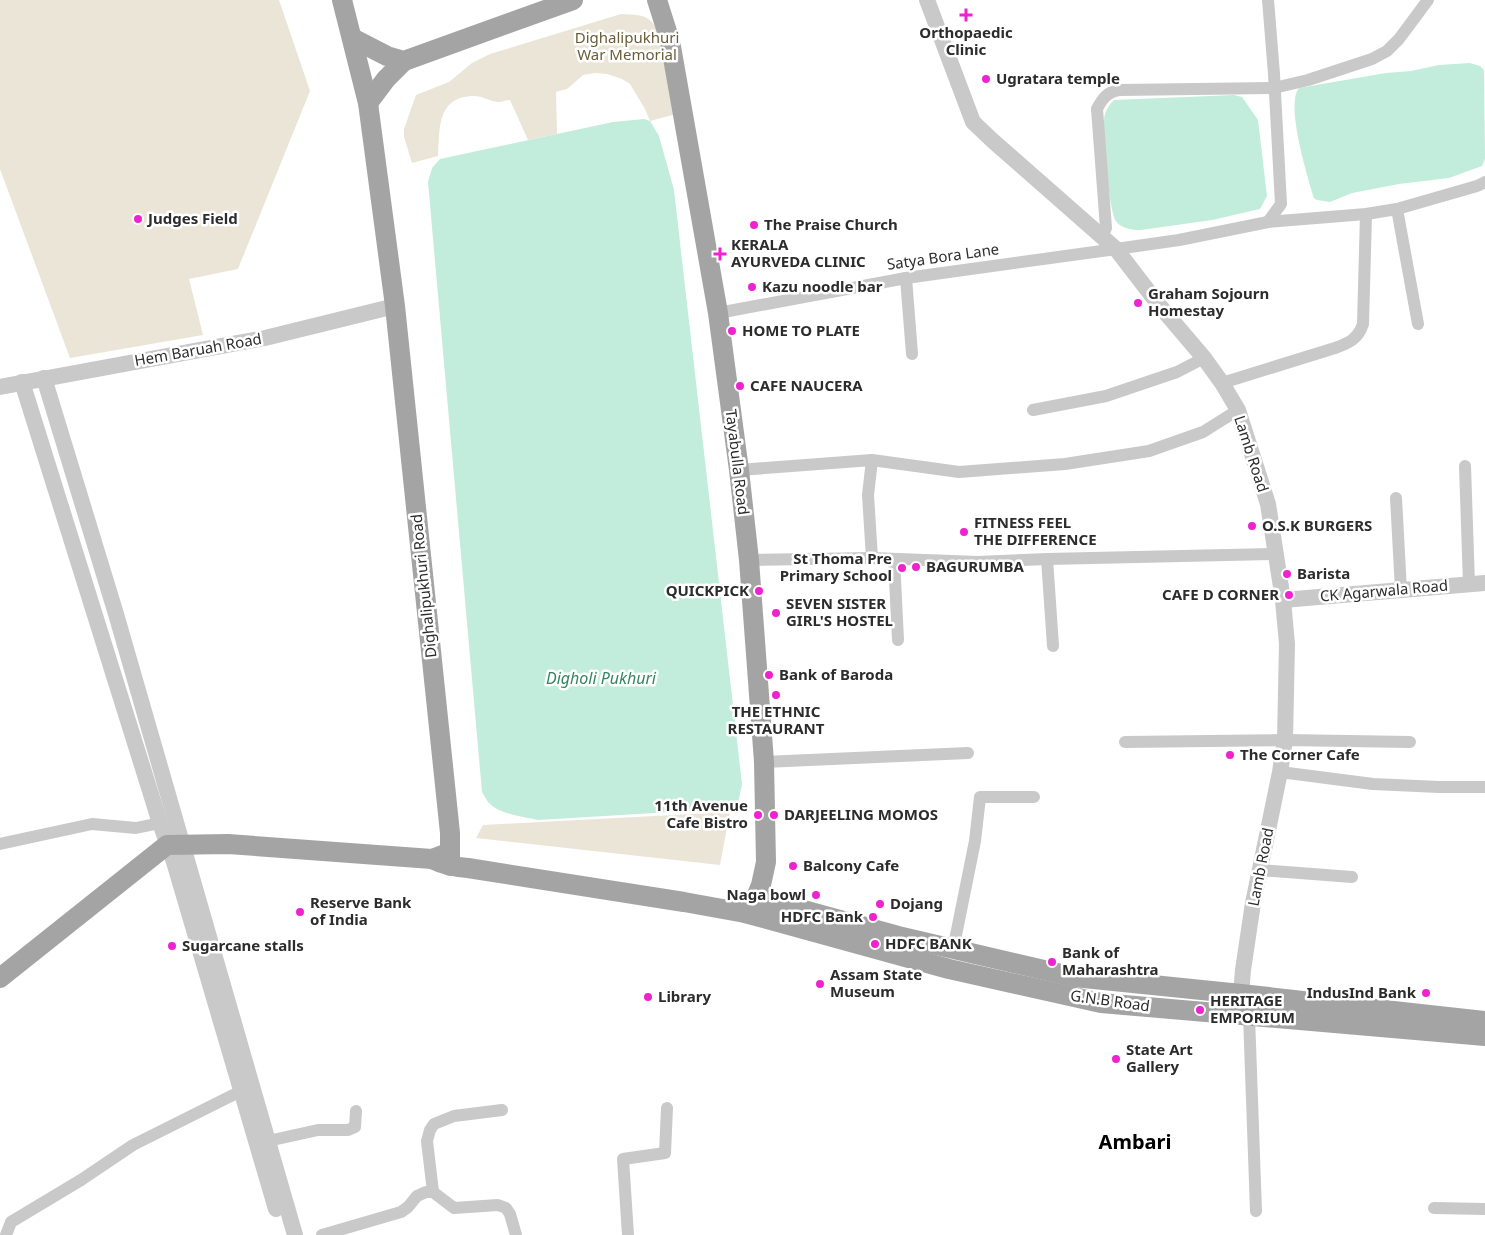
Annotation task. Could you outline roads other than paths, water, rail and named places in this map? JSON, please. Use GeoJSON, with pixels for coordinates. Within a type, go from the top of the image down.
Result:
{"type":"FeatureCollection","features":[{"type":"Feature","properties":{"kind":"main road","name":"Dighalipukhuri Road"},"geometry":{"type":"LineString","coordinates":[[342,0],[368,103],[395,306],[450,833],[444,859]]}},
{"type":"Feature","properties":{"kind":"main road"},"geometry":{"type":"LineString","coordinates":[[368,103],[386,79],[404,61],[573,0]]}},
{"type":"Feature","properties":{"kind":"main road","name":"Tayabulla Road"},"geometry":{"type":"LineString","coordinates":[[659,5],[670,41],[718,313],[740,470],[749,560],[764,762],[766,862],[761,885],[750,905]]}},
{"type":"Feature","properties":{"kind":"main road"},"geometry":{"type":"LineString","coordinates":[[352,38],[387,56],[404,61]]}},
{"type":"Feature","properties":{"kind":"main road"},"geometry":{"type":"LineString","coordinates":[[0,978],[175,845],[228,844],[444,859],[468,868],[750,905]]}},
{"type":"Feature","properties":{"kind":"main road","name":"G.N.B Road"},"geometry":{"type":"LineString","coordinates":[[750,905],[898,936],[1074,977],[1485,1021]]}},
{"type":"Feature","properties":{"kind":"main road","name":"G.N.B Road"},"geometry":{"type":"LineString","coordinates":[[750,905],[949,969],[1101,1002],[1485,1036]]}},
{"type":"Feature","properties":{"kind":"street","name":"Lamb Road"},"geometry":{"type":"LineString","coordinates":[[927,0],[973,122],[1116,250],[1204,358],[1238,410],[1268,504],[1284,600],[1287,644],[1285,740],[1253,903],[1241,994],[1244,1016]]}},
{"type":"Feature","properties":{"kind":"street"},"geometry":{"type":"LineString","coordinates":[[1268,0],[1281,204],[1268,222]]}},
{"type":"Feature","properties":{"kind":"street"},"geometry":{"type":"LineString","coordinates":[[1102,237],[1106,228],[1097,109],[1101,100],[1110,92],[1119,90],[1274,88],[1308,80],[1372,59],[1388,51],[1428,0]]}},
{"type":"Feature","properties":{"kind":"street","name":"Satya Bora Lane"},"geometry":{"type":"LineString","coordinates":[[718,313],[906,278],[1116,250],[1179,240],[1268,222],[1366,214],[1397,209],[1485,182]]}},
{"type":"Feature","properties":{"kind":"street"},"geometry":{"type":"LineString","coordinates":[[1281,204],[1299,218]]}},
{"type":"Feature","properties":{"kind":"street"},"geometry":{"type":"LineString","coordinates":[[1397,209],[1418,324]]}},
{"type":"Feature","properties":{"kind":"street"},"geometry":{"type":"LineString","coordinates":[[1222,383],[1335,348],[1356,338],[1361,332],[1363,324],[1366,214]]}},
{"type":"Feature","properties":{"kind":"street"},"geometry":{"type":"LineString","coordinates":[[906,278],[912,354]]}},
{"type":"Feature","properties":{"kind":"street","name":"Hem Baruah Road"},"geometry":{"type":"LineString","coordinates":[[0,386],[265,338],[395,306]]}},
{"type":"Feature","properties":{"kind":"street"},"geometry":{"type":"LineString","coordinates":[[1033,410],[1106,396],[1177,372],[1204,358]]}},
{"type":"Feature","properties":{"kind":"street"},"geometry":{"type":"LineString","coordinates":[[44,378],[172,804],[175,845],[174,862],[284,1235]]}},
{"type":"Feature","properties":{"kind":"street"},"geometry":{"type":"LineString","coordinates":[[22,382],[160,823],[175,845],[268,1142],[295,1235]]}},
{"type":"Feature","properties":{"kind":"street"},"geometry":{"type":"LineString","coordinates":[[740,470],[872,460],[960,472],[1066,464],[1149,452],[1203,432],[1238,410]]}},
{"type":"Feature","properties":{"kind":"street"},"geometry":{"type":"LineString","coordinates":[[872,460],[868,495],[872,558]]}},
{"type":"Feature","properties":{"kind":"street"},"geometry":{"type":"LineString","coordinates":[[1464,466],[1477,584]]}},
{"type":"Feature","properties":{"kind":"street"},"geometry":{"type":"LineString","coordinates":[[1396,498],[1401,590]]}},
{"type":"Feature","properties":{"kind":"street"},"geometry":{"type":"LineString","coordinates":[[749,560],[872,558],[978,562],[1275,554]]}},
{"type":"Feature","properties":{"kind":"street"},"geometry":{"type":"LineString","coordinates":[[894,559],[898,640]]}},
{"type":"Feature","properties":{"kind":"street"},"geometry":{"type":"LineString","coordinates":[[1047,559],[1053,646]]}},
{"type":"Feature","properties":{"kind":"street","name":"CK Agarwala Road"},"geometry":{"type":"LineString","coordinates":[[1284,600],[1477,584]]}},
{"type":"Feature","properties":{"kind":"street"},"geometry":{"type":"LineString","coordinates":[[1125,742],[1285,740],[1410,742]]}},
{"type":"Feature","properties":{"kind":"street"},"geometry":{"type":"LineString","coordinates":[[764,762],[968,753]]}},
{"type":"Feature","properties":{"kind":"street"},"geometry":{"type":"LineString","coordinates":[[1280,772],[1373,784],[1485,787]]}},
{"type":"Feature","properties":{"kind":"street"},"geometry":{"type":"LineString","coordinates":[[953,950],[975,841],[980,798],[1034,797]]}},
{"type":"Feature","properties":{"kind":"street"},"geometry":{"type":"LineString","coordinates":[[0,844],[92,824],[136,828],[160,823]]}},
{"type":"Feature","properties":{"kind":"street"},"geometry":{"type":"LineString","coordinates":[[1260,870],[1352,876]]}},
{"type":"Feature","properties":{"kind":"street"},"geometry":{"type":"LineString","coordinates":[[1244,1016],[1256,1211]]}},
{"type":"Feature","properties":{"kind":"street"},"geometry":{"type":"LineString","coordinates":[[6,1235],[11,1222],[81,1180],[133,1145],[241,1091]]}},
{"type":"Feature","properties":{"kind":"street"},"geometry":{"type":"LineString","coordinates":[[628,1235],[623,1159],[665,1153],[666,1108]]}},
{"type":"Feature","properties":{"kind":"street"},"geometry":{"type":"LineString","coordinates":[[268,1142],[318,1130],[348,1130],[355,1126],[356,1110]]}},
{"type":"Feature","properties":{"kind":"street"},"geometry":{"type":"LineString","coordinates":[[433,1192],[427,1141],[434,1124],[454,1116],[502,1110]]}},
{"type":"Feature","properties":{"kind":"street"},"geometry":{"type":"LineString","coordinates":[[322,1235],[401,1212],[421,1193],[433,1192],[454,1208],[498,1205],[506,1208],[510,1214],[516,1235]]}},
{"type":"Feature","properties":{"kind":"street"},"geometry":{"type":"LineString","coordinates":[[1434,1208],[1485,1209]]}},
{"type":"Feature","properties":{"kind":"water"},"geometry":{"type":"Polygon","coordinates":[[[1470,63],[1480,66],[1484,70],[1485,159],[1482,166],[1449,178],[1399,184],[1352,193],[1330,202],[1314,198],[1296,125],[1295,96],[1299,88],[1439,65],[1470,63]]]}},
{"type":"Feature","properties":{"kind":"water"},"geometry":{"type":"Polygon","coordinates":[[[1234,95],[1242,97],[1258,120],[1267,196],[1260,209],[1212,220],[1141,230],[1134,230],[1118,224],[1113,214],[1111,203],[1104,142],[1105,115],[1112,102],[1114,100],[1234,95]]]}},
{"type":"Feature","properties":{"kind":"water","name":"Digholi Pukhuri"},"geometry":{"type":"Polygon","coordinates":[[[644,119],[650,121],[659,136],[674,190],[742,784],[737,808],[538,820],[512,814],[492,806],[482,792],[428,182],[432,168],[440,159],[613,122],[644,119]]]}},
{"type":"Feature","properties":{"kind":"place","name":"Orthopaedic Clinic"},"geometry":{"type":"Point","coordinates":[966,15]}},
{"type":"Feature","properties":{"kind":"place","name":"Ugratara temple"},"geometry":{"type":"Point","coordinates":[986,79]}},
{"type":"Feature","properties":{"kind":"place","name":"Judges Field"},"geometry":{"type":"Point","coordinates":[138,219]}},
{"type":"Feature","properties":{"kind":"place","name":"The Praise Church"},"geometry":{"type":"Point","coordinates":[754,225]}},
{"type":"Feature","properties":{"kind":"place","name":"KERALA AYURVEDA CLINIC"},"geometry":{"type":"Point","coordinates":[720,254]}},
{"type":"Feature","properties":{"kind":"place","name":"Kazu noodle bar"},"geometry":{"type":"Point","coordinates":[752,287]}},
{"type":"Feature","properties":{"kind":"place","name":"Graham Sojourn Homestay"},"geometry":{"type":"Point","coordinates":[1138,303]}},
{"type":"Feature","properties":{"kind":"place","name":"HOME TO PLATE"},"geometry":{"type":"Point","coordinates":[732,331]}},
{"type":"Feature","properties":{"kind":"place","name":"CAFE NAUCERA"},"geometry":{"type":"Point","coordinates":[740,386]}},
{"type":"Feature","properties":{"kind":"place","name":"O.S.K BURGERS"},"geometry":{"type":"Point","coordinates":[1252,526]}},
{"type":"Feature","properties":{"kind":"place","name":"FITNESS FEEL THE DIFFERENCE"},"geometry":{"type":"Point","coordinates":[964,532]}},
{"type":"Feature","properties":{"kind":"place","name":"BAGURUMBA"},"geometry":{"type":"Point","coordinates":[916,567]}},
{"type":"Feature","properties":{"kind":"place","name":"St Thoma Pre Primary School"},"geometry":{"type":"Point","coordinates":[902,568]}},
{"type":"Feature","properties":{"kind":"place","name":"Barista"},"geometry":{"type":"Point","coordinates":[1287,574]}},
{"type":"Feature","properties":{"kind":"place","name":"QUICKPICK"},"geometry":{"type":"Point","coordinates":[759,591]}},
{"type":"Feature","properties":{"kind":"place","name":"CAFE D CORNER"},"geometry":{"type":"Point","coordinates":[1289,595]}},
{"type":"Feature","properties":{"kind":"place","name":"SEVEN SISTER GIRL'S HOSTEL"},"geometry":{"type":"Point","coordinates":[776,613]}},
{"type":"Feature","properties":{"kind":"place","name":"Bank of Baroda"},"geometry":{"type":"Point","coordinates":[769,675]}},
{"type":"Feature","properties":{"kind":"place","name":"THE ETHNIC RESTAURANT"},"geometry":{"type":"Point","coordinates":[776,695]}},
{"type":"Feature","properties":{"kind":"place","name":"The Corner Cafe"},"geometry":{"type":"Point","coordinates":[1230,755]}},
{"type":"Feature","properties":{"kind":"place","name":"11th Avenue Cafe Bistro"},"geometry":{"type":"Point","coordinates":[758,815]}},
{"type":"Feature","properties":{"kind":"place","name":"DARJEELING MOMOS"},"geometry":{"type":"Point","coordinates":[774,815]}},
{"type":"Feature","properties":{"kind":"place","name":"Balcony Cafe"},"geometry":{"type":"Point","coordinates":[793,866]}},
{"type":"Feature","properties":{"kind":"place","name":"Naga bowl"},"geometry":{"type":"Point","coordinates":[816,895]}},
{"type":"Feature","properties":{"kind":"place","name":"Dojang"},"geometry":{"type":"Point","coordinates":[880,904]}},
{"type":"Feature","properties":{"kind":"place","name":"Reserve Bank of India"},"geometry":{"type":"Point","coordinates":[300,912]}},
{"type":"Feature","properties":{"kind":"place","name":"HDFC Bank"},"geometry":{"type":"Point","coordinates":[873,917]}},
{"type":"Feature","properties":{"kind":"place","name":"HDFC BANK"},"geometry":{"type":"Point","coordinates":[875,944]}},
{"type":"Feature","properties":{"kind":"place","name":"Sugarcane stalls"},"geometry":{"type":"Point","coordinates":[172,946]}},
{"type":"Feature","properties":{"kind":"place","name":"Bank of Maharashtra"},"geometry":{"type":"Point","coordinates":[1052,962]}},
{"type":"Feature","properties":{"kind":"place","name":"Assam State Museum"},"geometry":{"type":"Point","coordinates":[820,984]}},
{"type":"Feature","properties":{"kind":"place","name":"IndusInd Bank"},"geometry":{"type":"Point","coordinates":[1426,993]}},
{"type":"Feature","properties":{"kind":"place","name":"Library"},"geometry":{"type":"Point","coordinates":[648,997]}},
{"type":"Feature","properties":{"kind":"place","name":"HERITAGE EMPORIUM"},"geometry":{"type":"Point","coordinates":[1200,1010]}},
{"type":"Feature","properties":{"kind":"place","name":"State Art Gallery"},"geometry":{"type":"Point","coordinates":[1116,1059]}},
{"type":"Feature","properties":{"kind":"district","name":"Ambari"},"geometry":{"type":"Point","coordinates":[1135,1142]}},
{"type":"Feature","properties":{"kind":"park label","name":"Dighalipukhuri War Memorial"},"geometry":{"type":"Point","coordinates":[627,46]}}]}
